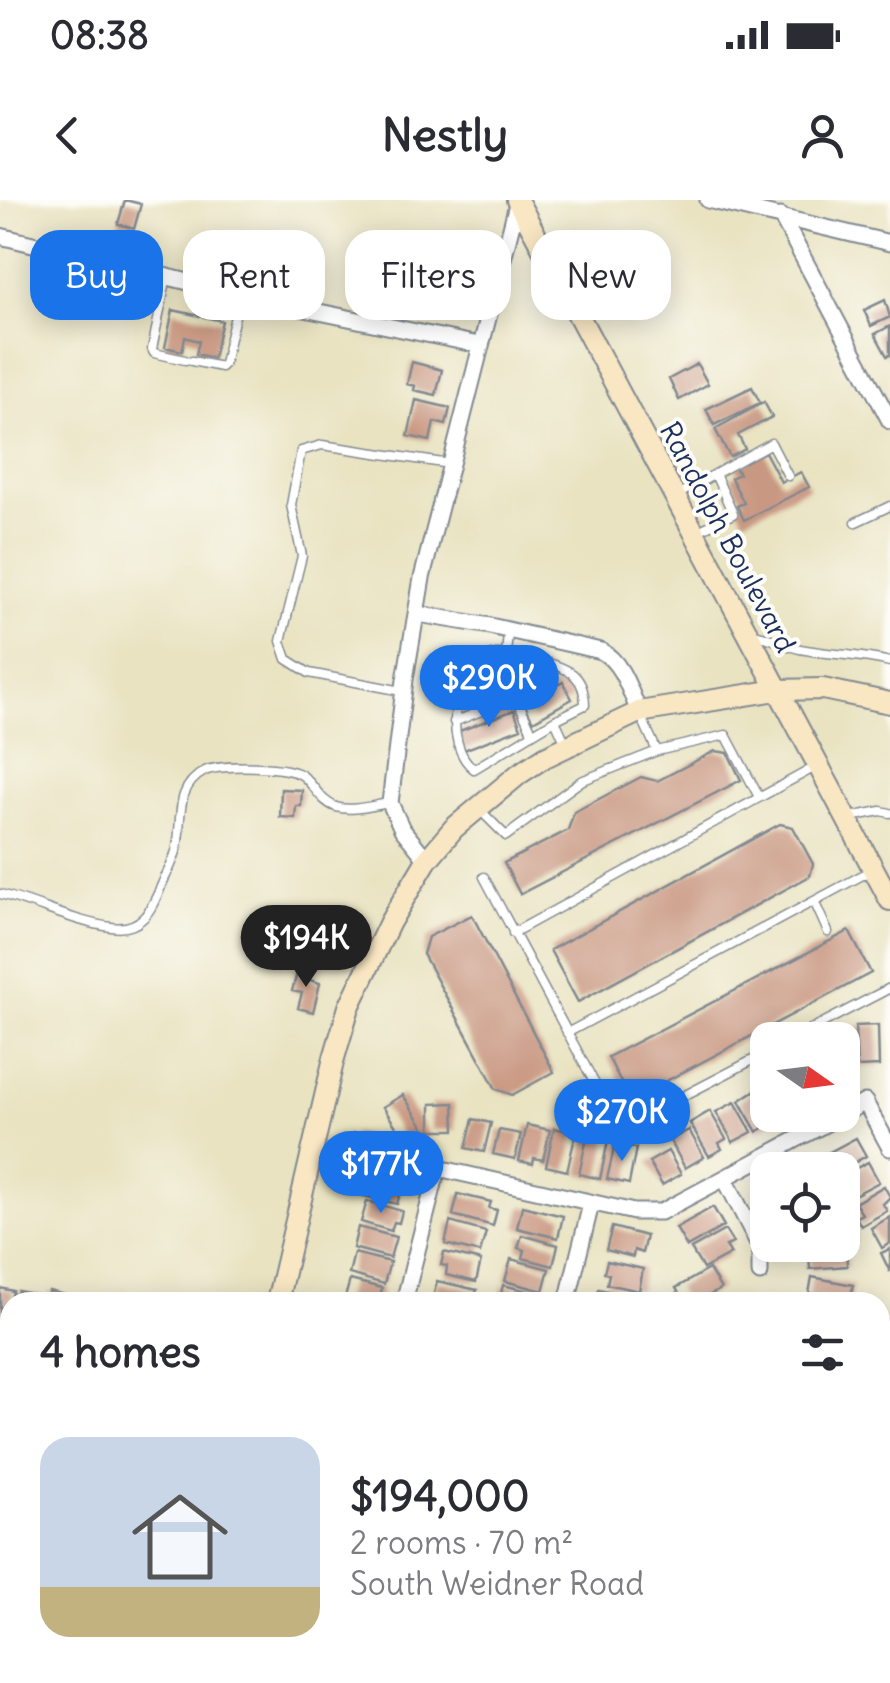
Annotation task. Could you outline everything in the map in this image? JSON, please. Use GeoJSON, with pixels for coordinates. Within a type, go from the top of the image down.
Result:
{"type":"FeatureCollection","features":[{"type":"Feature","properties":{"kind":"main road","name":"Randolph Boulevard"},"geometry":{"type":"LineString","coordinates":[[518,200],[883,884]]}},
{"type":"Feature","properties":{"kind":"main road"},"geometry":{"type":"LineString","coordinates":[[279,1292],[349,1007],[390,922],[427,860],[477,807],[568,746],[640,712],[778,690],[824,689],[890,704]]}},
{"type":"Feature","properties":{"kind":"street"},"geometry":{"type":"LineString","coordinates":[[427,860],[402,829],[390,803],[404,692],[422,578],[478,345],[518,200]]}},
{"type":"Feature","properties":{"kind":"street"},"geometry":{"type":"LineString","coordinates":[[708,200],[730,202],[890,243]]}},
{"type":"Feature","properties":{"kind":"street"},"geometry":{"type":"LineString","coordinates":[[781,216],[890,421]]}},
{"type":"Feature","properties":{"kind":"street"},"geometry":{"type":"LineString","coordinates":[[0,236],[183,280]]}},
{"type":"Feature","properties":{"kind":"street"},"geometry":{"type":"LineString","coordinates":[[325,312],[478,345]]}},
{"type":"Feature","properties":{"kind":"street"},"geometry":{"type":"LineString","coordinates":[[418,614],[580,645],[612,657],[640,712]]}},
{"type":"Feature","properties":{"kind":"street"},"geometry":{"type":"LineString","coordinates":[[860,1105],[866,1102],[890,1148]]}},
{"type":"Feature","properties":{"kind":"street"},"geometry":{"type":"LineString","coordinates":[[407,1292],[438,1168],[591,1204],[634,1212],[662,1212],[811,1132]]}},
{"type":"Feature","properties":{"kind":"street"},"geometry":{"type":"LineString","coordinates":[[725,1179],[760,1247],[760,1274]]}},
{"type":"Feature","properties":{"kind":"street"},"geometry":{"type":"LineString","coordinates":[[570,1292],[591,1204]]}},
{"type":"Feature","properties":{"kind":"lane"},"geometry":{"type":"LineString","coordinates":[[167,276],[154,353],[221,368],[234,320]]}},
{"type":"Feature","properties":{"kind":"lane"},"geometry":{"type":"LineString","coordinates":[[675,496],[771,443],[788,476]]}},
{"type":"Feature","properties":{"kind":"lane"},"geometry":{"type":"LineString","coordinates":[[404,692],[309,672],[287,659],[281,641],[302,556],[291,505],[294,478],[301,451],[322,446],[450,464]]}},
{"type":"Feature","properties":{"kind":"lane"},"geometry":{"type":"LineString","coordinates":[[694,533],[733,514],[715,474]]}},
{"type":"Feature","properties":{"kind":"lane"},"geometry":{"type":"LineString","coordinates":[[856,522],[890,506]]}},
{"type":"Feature","properties":{"kind":"lane"},"geometry":{"type":"LineString","coordinates":[[509,630],[504,654],[516,697],[532,732]]}},
{"type":"Feature","properties":{"kind":"lane"},"geometry":{"type":"LineString","coordinates":[[749,634],[773,637],[802,650],[855,653],[890,662]]}},
{"type":"Feature","properties":{"kind":"lane"},"geometry":{"type":"LineString","coordinates":[[504,654],[564,668],[578,677],[585,705],[555,720],[474,769],[463,760],[454,734],[468,673],[492,655],[504,654]]}},
{"type":"Feature","properties":{"kind":"lane"},"geometry":{"type":"LineString","coordinates":[[454,722],[516,697]]}},
{"type":"Feature","properties":{"kind":"lane"},"geometry":{"type":"LineString","coordinates":[[640,712],[657,751]]}},
{"type":"Feature","properties":{"kind":"lane"},"geometry":{"type":"LineString","coordinates":[[555,720],[568,746]]}},
{"type":"Feature","properties":{"kind":"lane"},"geometry":{"type":"LineString","coordinates":[[477,807],[506,836],[581,781],[657,751],[726,736],[759,797]]}},
{"type":"Feature","properties":{"kind":"lane"},"geometry":{"type":"LineString","coordinates":[[0,894],[112,927],[144,920],[174,858],[181,802],[195,780],[209,770],[258,766],[292,770],[336,807],[390,803]]}},
{"type":"Feature","properties":{"kind":"lane"},"geometry":{"type":"LineString","coordinates":[[483,766],[500,788]]}},
{"type":"Feature","properties":{"kind":"lane"},"geometry":{"type":"LineString","coordinates":[[513,933],[817,766]]}},
{"type":"Feature","properties":{"kind":"lane"},"geometry":{"type":"LineString","coordinates":[[845,818],[890,813]]}},
{"type":"Feature","properties":{"kind":"lane"},"geometry":{"type":"LineString","coordinates":[[484,877],[602,1096],[617,1108],[638,1116],[649,1114],[750,1061]]}},
{"type":"Feature","properties":{"kind":"lane"},"geometry":{"type":"LineString","coordinates":[[568,1033],[814,902],[883,884]]}},
{"type":"Feature","properties":{"kind":"lane"},"geometry":{"type":"LineString","coordinates":[[814,902],[828,932]]}},
{"type":"Feature","properties":{"kind":"lane"},"geometry":{"type":"LineString","coordinates":[[825,1022],[890,988]]}},
{"type":"Feature","properties":{"kind":"building"},"geometry":{"type":"Polygon","coordinates":[[[125,200],[141,204],[134,229],[118,224],[125,200]]]}},
{"type":"Feature","properties":{"kind":"building"},"geometry":{"type":"Polygon","coordinates":[[[885,300],[890,317],[871,326],[864,310],[885,300]]]}},
{"type":"Feature","properties":{"kind":"building"},"geometry":{"type":"Polygon","coordinates":[[[173,310],[183,312],[183,320],[222,321],[213,358],[196,354],[199,341],[185,337],[182,351],[165,347],[173,310]]]}},
{"type":"Feature","properties":{"kind":"building"},"geometry":{"type":"Polygon","coordinates":[[[890,326],[890,355],[887,356],[875,334],[890,326]]]}},
{"type":"Feature","properties":{"kind":"building"},"geometry":{"type":"Polygon","coordinates":[[[412,362],[442,370],[436,395],[414,390],[415,386],[407,384],[412,362]]]}},
{"type":"Feature","properties":{"kind":"building"},"geometry":{"type":"Polygon","coordinates":[[[697,364],[708,384],[679,400],[669,379],[697,364]]]}},
{"type":"Feature","properties":{"kind":"building"},"geometry":{"type":"Polygon","coordinates":[[[752,387],[760,403],[714,425],[706,409],[752,387]]]}},
{"type":"Feature","properties":{"kind":"building"},"geometry":{"type":"Polygon","coordinates":[[[416,400],[450,408],[446,425],[434,422],[430,441],[408,436],[416,400]]]}},
{"type":"Feature","properties":{"kind":"building"},"geometry":{"type":"Polygon","coordinates":[[[764,402],[772,417],[738,435],[745,449],[730,457],[715,429],[764,402]]]}},
{"type":"Feature","properties":{"kind":"building"},"geometry":{"type":"Polygon","coordinates":[[[765,452],[781,482],[801,472],[809,487],[744,520],[737,506],[744,503],[731,478],[739,474],[735,467],[765,452]]]}},
{"type":"Feature","properties":{"kind":"building"},"geometry":{"type":"Polygon","coordinates":[[[563,682],[572,699],[533,721],[524,704],[563,682]]]}},
{"type":"Feature","properties":{"kind":"building"},"geometry":{"type":"Polygon","coordinates":[[[514,710],[521,728],[464,750],[457,732],[514,710]]]}},
{"type":"Feature","properties":{"kind":"building"},"geometry":{"type":"Polygon","coordinates":[[[715,751],[728,753],[741,780],[520,894],[504,863],[568,830],[574,812],[641,777],[657,781],[715,751]]]}},
{"type":"Feature","properties":{"kind":"building"},"geometry":{"type":"Polygon","coordinates":[[[281,789],[302,790],[295,818],[280,817],[281,789]]]}},
{"type":"Feature","properties":{"kind":"building"},"geometry":{"type":"Polygon","coordinates":[[[780,824],[793,827],[813,864],[810,876],[578,1002],[550,950],[780,824]]]}},
{"type":"Feature","properties":{"kind":"building"},"geometry":{"type":"Polygon","coordinates":[[[472,915],[554,1072],[512,1095],[496,1089],[423,954],[428,937],[472,915]]]}},
{"type":"Feature","properties":{"kind":"building"},"geometry":{"type":"Polygon","coordinates":[[[849,931],[871,973],[778,1022],[750,1022],[750,1037],[630,1100],[608,1057],[849,931]]]}},
{"type":"Feature","properties":{"kind":"building"},"geometry":{"type":"Polygon","coordinates":[[[299,966],[309,968],[306,979],[320,983],[313,1012],[298,1008],[302,993],[292,991],[299,966]]]}},
{"type":"Feature","properties":{"kind":"building"},"geometry":{"type":"Polygon","coordinates":[[[878,1025],[879,1066],[860,1067],[860,1026],[878,1025]]]}},
{"type":"Feature","properties":{"kind":"building"},"geometry":{"type":"Polygon","coordinates":[[[750,1094],[750,1120],[739,1101],[750,1094]]]}},
{"type":"Feature","properties":{"kind":"building"},"geometry":{"type":"Polygon","coordinates":[[[403,1095],[429,1135],[417,1143],[413,1137],[406,1142],[383,1107],[403,1095]]]}},
{"type":"Feature","properties":{"kind":"building"},"geometry":{"type":"Polygon","coordinates":[[[735,1102],[752,1132],[733,1142],[716,1112],[735,1102]]]}},
{"type":"Feature","properties":{"kind":"building"},"geometry":{"type":"Polygon","coordinates":[[[454,1103],[455,1130],[431,1130],[431,1104],[454,1103]]]}},
{"type":"Feature","properties":{"kind":"building"},"geometry":{"type":"Polygon","coordinates":[[[710,1111],[726,1139],[719,1143],[722,1149],[709,1156],[690,1123],[710,1111]]]}},
{"type":"Feature","properties":{"kind":"building"},"geometry":{"type":"Polygon","coordinates":[[[473,1119],[491,1123],[484,1152],[466,1148],[473,1119]]]}},
{"type":"Feature","properties":{"kind":"building"},"geometry":{"type":"Polygon","coordinates":[[[527,1125],[550,1130],[543,1160],[534,1158],[533,1164],[519,1161],[527,1125]]]}},
{"type":"Feature","properties":{"kind":"building"},"geometry":{"type":"Polygon","coordinates":[[[554,1128],[576,1133],[567,1171],[546,1166],[554,1128]]]}},
{"type":"Feature","properties":{"kind":"building"},"geometry":{"type":"Polygon","coordinates":[[[499,1130],[521,1134],[515,1159],[493,1154],[499,1130]]]}},
{"type":"Feature","properties":{"kind":"building"},"geometry":{"type":"Polygon","coordinates":[[[689,1130],[704,1157],[685,1168],[670,1140],[689,1130]]]}},
{"type":"Feature","properties":{"kind":"building"},"geometry":{"type":"Polygon","coordinates":[[[354,1133],[368,1137],[365,1149],[350,1145],[354,1133]]]}},
{"type":"Feature","properties":{"kind":"building"},"geometry":{"type":"Polygon","coordinates":[[[587,1137],[608,1141],[600,1179],[579,1174],[587,1137]]]}},
{"type":"Feature","properties":{"kind":"building"},"geometry":{"type":"Polygon","coordinates":[[[370,1138],[406,1148],[400,1170],[364,1159],[370,1138]]]}},
{"type":"Feature","properties":{"kind":"building"},"geometry":{"type":"Polygon","coordinates":[[[856,1138],[866,1156],[860,1159],[860,1152],[830,1152],[856,1138]]]}},
{"type":"Feature","properties":{"kind":"building"},"geometry":{"type":"Polygon","coordinates":[[[615,1144],[636,1148],[629,1184],[607,1179],[615,1144]]]}},
{"type":"Feature","properties":{"kind":"building"},"geometry":{"type":"Polygon","coordinates":[[[668,1151],[681,1174],[662,1185],[649,1162],[668,1151]]]}},
{"type":"Feature","properties":{"kind":"building"},"geometry":{"type":"Polygon","coordinates":[[[868,1162],[879,1182],[860,1192],[860,1166],[868,1162]]]}},
{"type":"Feature","properties":{"kind":"building"},"geometry":{"type":"Polygon","coordinates":[[[365,1173],[403,1183],[397,1204],[360,1195],[365,1173]]]}},
{"type":"Feature","properties":{"kind":"building"},"geometry":{"type":"Polygon","coordinates":[[[884,1186],[890,1197],[883,1204],[887,1211],[861,1226],[860,1200],[884,1186]]]}},
{"type":"Feature","properties":{"kind":"building"},"geometry":{"type":"Polygon","coordinates":[[[458,1194],[491,1202],[489,1208],[497,1210],[493,1226],[453,1215],[458,1194]]]}},
{"type":"Feature","properties":{"kind":"building"},"geometry":{"type":"Polygon","coordinates":[[[367,1201],[402,1211],[399,1223],[394,1222],[391,1231],[361,1222],[367,1201]]]}},
{"type":"Feature","properties":{"kind":"building"},"geometry":{"type":"Polygon","coordinates":[[[522,1206],[563,1216],[558,1238],[517,1228],[522,1206]]]}},
{"type":"Feature","properties":{"kind":"building"},"geometry":{"type":"Polygon","coordinates":[[[713,1207],[724,1226],[687,1247],[676,1228],[713,1207]]]}},
{"type":"Feature","properties":{"kind":"building"},"geometry":{"type":"Polygon","coordinates":[[[890,1217],[890,1243],[882,1248],[871,1228],[890,1217]]]}},
{"type":"Feature","properties":{"kind":"building"},"geometry":{"type":"Polygon","coordinates":[[[450,1222],[486,1232],[480,1253],[445,1244],[450,1222]]]}},
{"type":"Feature","properties":{"kind":"building"},"geometry":{"type":"Polygon","coordinates":[[[358,1227],[396,1237],[390,1258],[353,1248],[358,1227]]]}},
{"type":"Feature","properties":{"kind":"building"},"geometry":{"type":"Polygon","coordinates":[[[612,1227],[646,1236],[642,1253],[634,1250],[633,1257],[606,1250],[612,1227]]]}},
{"type":"Feature","properties":{"kind":"building"},"geometry":{"type":"Polygon","coordinates":[[[725,1230],[733,1243],[726,1246],[731,1254],[703,1269],[691,1249],[725,1230]]]}},
{"type":"Feature","properties":{"kind":"building"},"geometry":{"type":"Polygon","coordinates":[[[522,1235],[558,1245],[553,1266],[523,1258],[525,1250],[518,1248],[522,1235]]]}},
{"type":"Feature","properties":{"kind":"building"},"geometry":{"type":"Polygon","coordinates":[[[890,1249],[890,1272],[881,1253],[890,1249]]]}},
{"type":"Feature","properties":{"kind":"building"},"geometry":{"type":"Polygon","coordinates":[[[444,1252],[481,1261],[476,1282],[446,1275],[447,1266],[441,1265],[444,1252]]]}},
{"type":"Feature","properties":{"kind":"building"},"geometry":{"type":"Polygon","coordinates":[[[354,1253],[390,1262],[384,1284],[349,1274],[354,1253]]]}},
{"type":"Feature","properties":{"kind":"building"},"geometry":{"type":"Polygon","coordinates":[[[511,1259],[549,1269],[543,1291],[505,1281],[511,1259]]]}},
{"type":"Feature","properties":{"kind":"building"},"geometry":{"type":"Polygon","coordinates":[[[607,1261],[643,1269],[639,1291],[607,1284],[607,1261]]]}},
{"type":"Feature","properties":{"kind":"building"},"geometry":{"type":"Polygon","coordinates":[[[809,1262],[847,1262],[847,1266],[810,1269],[809,1262]]]}},
{"type":"Feature","properties":{"kind":"building"},"geometry":{"type":"Polygon","coordinates":[[[709,1269],[721,1289],[678,1292],[676,1288],[709,1269]]]}},
{"type":"Feature","properties":{"kind":"building"},"geometry":{"type":"Polygon","coordinates":[[[812,1277],[853,1285],[852,1292],[809,1292],[812,1277]]]}},
{"type":"Feature","properties":{"kind":"building"},"geometry":{"type":"Polygon","coordinates":[[[350,1280],[382,1288],[381,1292],[347,1292],[350,1280]]]}},
{"type":"Feature","properties":{"kind":"building"},"geometry":{"type":"Polygon","coordinates":[[[437,1281],[477,1290],[476,1292],[434,1292],[437,1281]]]}},
{"type":"Feature","properties":{"kind":"building"},"geometry":{"type":"Polygon","coordinates":[[[503,1285],[532,1292],[501,1292],[503,1285]]]}}]}
